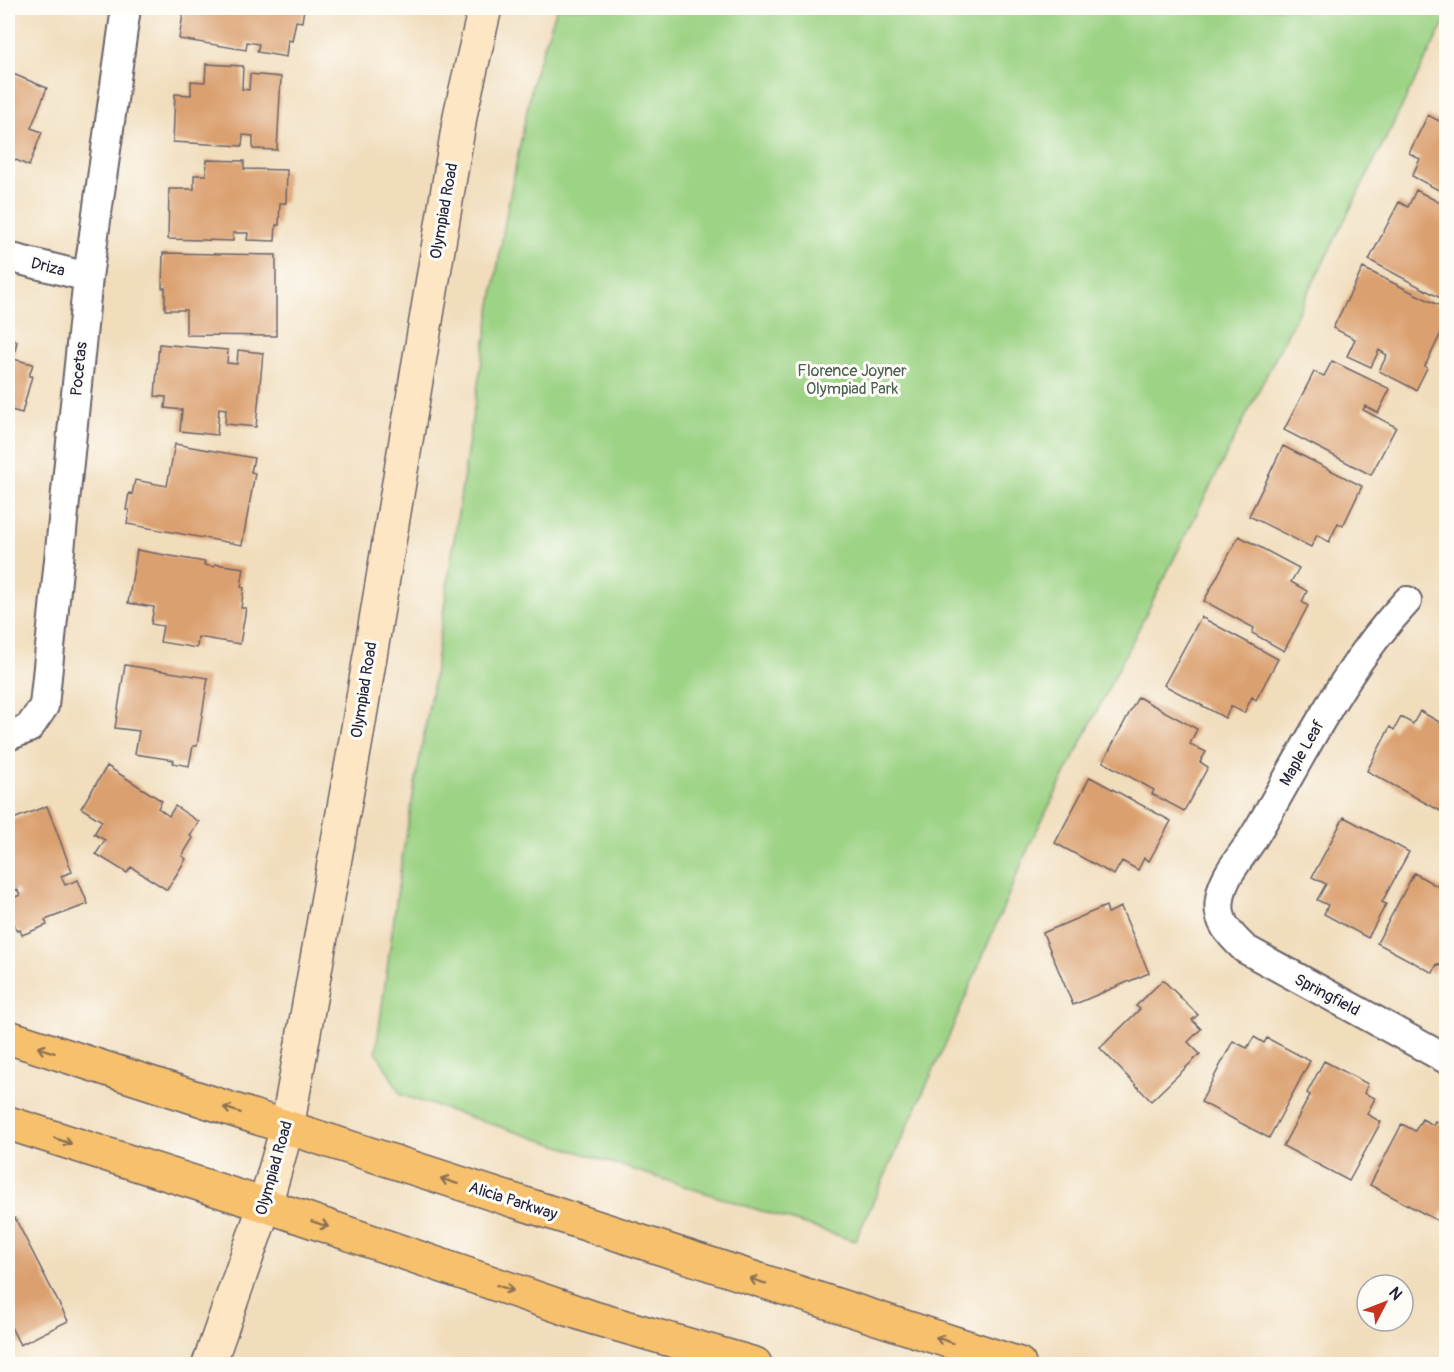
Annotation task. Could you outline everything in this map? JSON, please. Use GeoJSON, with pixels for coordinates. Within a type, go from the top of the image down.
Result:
{"type":"FeatureCollection","features":[{"type":"Feature","properties":{"kind":"main road","name":"Olympiad Road"},"geometry":{"type":"LineString","coordinates":[[209,1365],[265,1205],[287,1128],[356,740],[415,374],[461,111],[485,8]]}},
{"type":"Feature","properties":{"kind":"main road","name":"Alicia Parkway"},"geometry":{"type":"LineString","coordinates":[[8,1037],[1019,1365]]}},
{"type":"Feature","properties":{"kind":"main road"},"geometry":{"type":"LineString","coordinates":[[8,1123],[265,1205],[594,1318],[755,1365]]}},
{"type":"Feature","properties":{"kind":"street","name":"Pocetas"},"geometry":{"type":"LineString","coordinates":[[18,732],[44,706],[88,277],[126,8]]}},
{"type":"Feature","properties":{"kind":"street","name":"Driza"},"geometry":{"type":"LineString","coordinates":[[8,257],[88,277]]}},
{"type":"Feature","properties":{"kind":"street","name":"Maple Leaf"},"geometry":{"type":"LineString","coordinates":[[1220,915],[1219,901],[1222,885],[1254,837],[1340,687],[1384,626],[1407,601]]}},
{"type":"Feature","properties":{"kind":"street","name":"Springfield"},"geometry":{"type":"LineString","coordinates":[[1220,915],[1230,934],[1252,953],[1446,1059]]}},
{"type":"Feature","properties":{"kind":"green space","name":"Florence Joyner Olympiad Park"},"geometry":{"type":"Polygon","coordinates":[[[557,8],[1446,8],[1446,19],[1030,844],[949,1036],[855,1241],[401,1095],[376,1051],[402,858],[432,689],[470,432],[507,210],[534,75],[557,8]]]}},
{"type":"Feature","properties":{"kind":"building"},"geometry":{"type":"Polygon","coordinates":[[[184,8],[304,8],[302,22],[296,21],[292,41],[288,40],[286,57],[257,52],[259,44],[247,42],[246,50],[179,39],[184,8]]]}},
{"type":"Feature","properties":{"kind":"building"},"geometry":{"type":"Polygon","coordinates":[[[206,64],[243,66],[242,89],[249,90],[250,74],[281,77],[277,150],[253,149],[253,136],[243,135],[242,146],[173,142],[175,94],[191,95],[191,81],[205,82],[206,64]]]}},
{"type":"Feature","properties":{"kind":"building"},"geometry":{"type":"Polygon","coordinates":[[[13,74],[47,88],[31,128],[42,132],[29,166],[14,159],[8,170],[8,79],[11,80],[13,74]]]}},
{"type":"Feature","properties":{"kind":"building"},"geometry":{"type":"Polygon","coordinates":[[[1446,106],[1446,194],[1412,176],[1420,159],[1409,153],[1428,115],[1439,121],[1446,106]]]}},
{"type":"Feature","properties":{"kind":"building"},"geometry":{"type":"Polygon","coordinates":[[[207,160],[244,161],[244,169],[287,170],[286,203],[280,203],[279,225],[276,225],[275,241],[247,240],[248,233],[233,233],[233,241],[168,239],[169,189],[194,189],[194,175],[206,175],[207,160]]]}},
{"type":"Feature","properties":{"kind":"building"},"geometry":{"type":"Polygon","coordinates":[[[1416,190],[1446,206],[1446,301],[1369,260],[1399,202],[1408,207],[1416,190]]]}},
{"type":"Feature","properties":{"kind":"building"},"geometry":{"type":"Polygon","coordinates":[[[163,253],[276,255],[276,336],[186,335],[186,310],[165,310],[165,288],[162,288],[163,253]]]}},
{"type":"Feature","properties":{"kind":"building"},"geometry":{"type":"Polygon","coordinates":[[[1363,268],[1446,309],[1446,323],[1416,390],[1379,371],[1387,355],[1379,350],[1371,367],[1347,356],[1355,339],[1333,328],[1363,268]]]}},
{"type":"Feature","properties":{"kind":"building"},"geometry":{"type":"Polygon","coordinates":[[[8,339],[17,341],[13,359],[33,364],[22,413],[11,410],[8,421],[8,339]]]}},
{"type":"Feature","properties":{"kind":"building"},"geometry":{"type":"Polygon","coordinates":[[[159,344],[228,350],[227,363],[237,364],[238,350],[263,353],[256,427],[225,424],[226,409],[219,408],[217,435],[180,431],[182,410],[165,408],[166,397],[155,396],[159,344]]]}},
{"type":"Feature","properties":{"kind":"building"},"geometry":{"type":"Polygon","coordinates":[[[1332,361],[1390,389],[1378,413],[1365,406],[1363,410],[1396,427],[1371,475],[1284,430],[1314,372],[1324,376],[1332,361]]]}},
{"type":"Feature","properties":{"kind":"building"},"geometry":{"type":"Polygon","coordinates":[[[175,444],[254,458],[251,472],[255,473],[242,545],[127,524],[129,510],[126,510],[129,493],[132,494],[135,480],[167,486],[175,444]]]}},
{"type":"Feature","properties":{"kind":"building"},"geometry":{"type":"Polygon","coordinates":[[[1283,446],[1362,486],[1343,526],[1338,523],[1329,542],[1317,535],[1311,547],[1249,516],[1283,446]]]}},
{"type":"Feature","properties":{"kind":"building"},"geometry":{"type":"Polygon","coordinates":[[[1239,536],[1299,568],[1291,582],[1307,591],[1302,602],[1308,606],[1284,651],[1252,633],[1254,628],[1204,601],[1239,536]]]}},
{"type":"Feature","properties":{"kind":"building"},"geometry":{"type":"Polygon","coordinates":[[[137,550],[205,562],[204,565],[214,567],[215,564],[244,568],[241,608],[246,608],[240,644],[198,637],[197,648],[160,642],[163,626],[151,624],[154,607],[128,603],[137,550]]]}},
{"type":"Feature","properties":{"kind":"building"},"geometry":{"type":"Polygon","coordinates":[[[1201,617],[1278,659],[1256,700],[1252,697],[1244,713],[1231,706],[1225,718],[1164,685],[1201,617]]]}},
{"type":"Feature","properties":{"kind":"building"},"geometry":{"type":"Polygon","coordinates":[[[125,665],[208,678],[197,746],[193,746],[189,766],[173,763],[174,760],[135,754],[139,731],[115,728],[125,665]]]}},
{"type":"Feature","properties":{"kind":"building"},"geometry":{"type":"Polygon","coordinates":[[[1138,697],[1197,729],[1190,744],[1206,752],[1200,762],[1208,767],[1184,811],[1152,794],[1154,790],[1103,762],[1138,697]]]}},
{"type":"Feature","properties":{"kind":"building"},"geometry":{"type":"Polygon","coordinates":[[[1420,711],[1446,726],[1446,808],[1444,813],[1367,771],[1390,727],[1394,730],[1401,717],[1413,724],[1420,711]]]}},
{"type":"Feature","properties":{"kind":"building"},"geometry":{"type":"Polygon","coordinates":[[[107,766],[162,801],[158,808],[169,816],[175,806],[199,822],[182,856],[186,859],[167,890],[131,867],[127,873],[96,854],[105,840],[94,834],[102,821],[81,808],[107,766]]]}},
{"type":"Feature","properties":{"kind":"building"},"geometry":{"type":"Polygon","coordinates":[[[1090,777],[1171,821],[1149,861],[1144,858],[1138,870],[1122,861],[1114,875],[1055,843],[1090,777]]]}},
{"type":"Feature","properties":{"kind":"building"},"geometry":{"type":"Polygon","coordinates":[[[47,806],[72,872],[61,876],[65,885],[78,880],[88,904],[45,920],[47,925],[22,935],[20,930],[17,931],[8,908],[8,900],[20,895],[17,889],[8,893],[8,821],[47,806]]]}},
{"type":"Feature","properties":{"kind":"building"},"geometry":{"type":"Polygon","coordinates":[[[1344,817],[1409,852],[1382,902],[1386,904],[1368,938],[1324,914],[1328,905],[1317,900],[1326,884],[1312,877],[1344,817]]]}},
{"type":"Feature","properties":{"kind":"building"},"geometry":{"type":"Polygon","coordinates":[[[1414,873],[1446,891],[1446,968],[1437,964],[1433,973],[1377,943],[1414,873]]]}},
{"type":"Feature","properties":{"kind":"building"},"geometry":{"type":"Polygon","coordinates":[[[1106,906],[1108,913],[1121,907],[1149,973],[1073,1005],[1043,933],[1106,906]]]}},
{"type":"Feature","properties":{"kind":"building"},"geometry":{"type":"Polygon","coordinates":[[[1163,980],[1198,1015],[1192,1020],[1201,1029],[1188,1042],[1200,1054],[1151,1101],[1100,1048],[1140,1009],[1136,1006],[1163,980]]]}},
{"type":"Feature","properties":{"kind":"building"},"geometry":{"type":"Polygon","coordinates":[[[1254,1037],[1264,1043],[1267,1038],[1310,1061],[1269,1138],[1201,1102],[1233,1041],[1247,1048],[1254,1037]]]}},
{"type":"Feature","properties":{"kind":"building"},"geometry":{"type":"Polygon","coordinates":[[[1324,1061],[1368,1084],[1364,1093],[1375,1098],[1367,1114],[1381,1122],[1349,1181],[1283,1146],[1310,1095],[1307,1093],[1324,1061]]]}},
{"type":"Feature","properties":{"kind":"building"},"geometry":{"type":"Polygon","coordinates":[[[1422,1119],[1433,1125],[1435,1121],[1446,1127],[1446,1205],[1438,1221],[1370,1185],[1402,1124],[1415,1131],[1422,1119]]]}},
{"type":"Feature","properties":{"kind":"building"},"geometry":{"type":"Polygon","coordinates":[[[15,1218],[68,1321],[20,1345],[8,1321],[8,1222],[15,1218]]]}}]}
